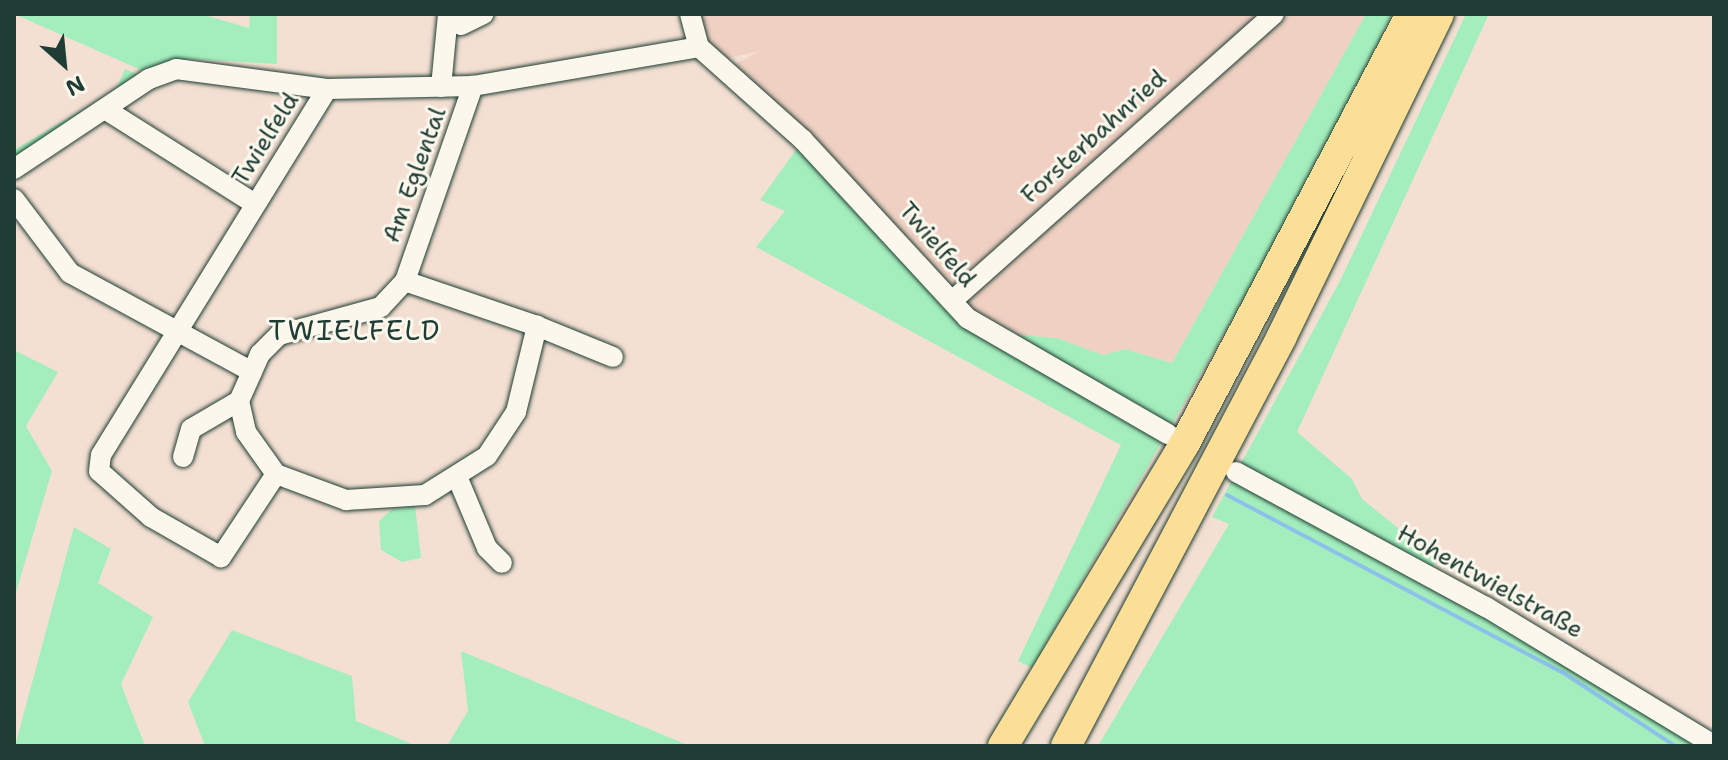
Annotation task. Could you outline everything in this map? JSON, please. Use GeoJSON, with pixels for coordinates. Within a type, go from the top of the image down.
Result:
{"type":"FeatureCollection","features":[{"type":"Feature","properties":{"kind":"highway"},"geometry":{"type":"LineString","coordinates":[[1003,746],[1192,431],[1411,14]]}},
{"type":"Feature","properties":{"kind":"highway"},"geometry":{"type":"LineString","coordinates":[[1066,746],[1276,348],[1439,14]]}},
{"type":"Feature","properties":{"kind":"street"},"geometry":{"type":"LineString","coordinates":[[455,20],[484,14]]}},
{"type":"Feature","properties":{"kind":"street"},"geometry":{"type":"LineString","coordinates":[[690,14],[699,47]]}},
{"type":"Feature","properties":{"kind":"street","name":"Forsterbahnried"},"geometry":{"type":"LineString","coordinates":[[952,301],[1274,14]]}},
{"type":"Feature","properties":{"kind":"street","name":"Am Eglental"},"geometry":{"type":"LineString","coordinates":[[441,87],[455,20]]}},
{"type":"Feature","properties":{"kind":"street","name":"Twielfeld"},"geometry":{"type":"LineString","coordinates":[[276,474],[221,557],[104,482],[101,455],[180,335],[255,204],[327,89],[473,86],[699,47],[803,140],[952,301],[986,332],[1168,434]]}},
{"type":"Feature","properties":{"kind":"street"},"geometry":{"type":"LineString","coordinates":[[14,169],[108,111],[149,79],[176,69],[327,89]]}},
{"type":"Feature","properties":{"kind":"street","name":"Am Eglental"},"geometry":{"type":"LineString","coordinates":[[239,401],[252,372],[279,335],[381,307],[405,281],[473,86]]}},
{"type":"Feature","properties":{"kind":"street"},"geometry":{"type":"LineString","coordinates":[[108,111],[255,204]]}},
{"type":"Feature","properties":{"kind":"street"},"geometry":{"type":"LineString","coordinates":[[14,199],[70,273],[252,372]]}},
{"type":"Feature","properties":{"kind":"street","name":"Am Eglental"},"geometry":{"type":"LineString","coordinates":[[405,281],[537,326],[613,357]]}},
{"type":"Feature","properties":{"kind":"street"},"geometry":{"type":"LineString","coordinates":[[183,457],[191,429],[239,401],[246,432],[276,474],[346,500],[425,495],[458,479],[487,456],[516,412],[537,326]]}},
{"type":"Feature","properties":{"kind":"street","name":"Hohentwielstraße"},"geometry":{"type":"LineString","coordinates":[[1236,472],[1486,607],[1714,745]]}},
{"type":"Feature","properties":{"kind":"street"},"geometry":{"type":"LineString","coordinates":[[458,479],[487,548],[502,563]]}},
{"type":"Feature","properties":{"kind":"shaded area"},"geometry":{"type":"Polygon","coordinates":[[[700,14],[1366,14],[1172,363],[1125,349],[1103,355],[1057,338],[986,332],[726,69],[760,51],[724,59],[705,43],[700,14]]]}},
{"type":"Feature","properties":{"kind":"green space"},"geometry":{"type":"Polygon","coordinates":[[[14,14],[201,14],[249,28],[250,14],[277,14],[277,64],[190,59],[148,73],[14,14]]]}},
{"type":"Feature","properties":{"kind":"green space"},"geometry":{"type":"Polygon","coordinates":[[[1366,14],[1392,14],[1319,168],[1032,668],[1018,661],[1121,445],[756,247],[785,211],[760,200],[803,140],[986,332],[1057,338],[1103,355],[1125,349],[1172,363],[1366,14]]]}},
{"type":"Feature","properties":{"kind":"green space"},"geometry":{"type":"Polygon","coordinates":[[[1466,14],[1489,14],[1297,432],[1352,479],[1362,499],[1438,560],[1426,574],[1714,746],[1098,746],[1229,524],[1212,517],[1341,279],[1466,14]]]}},
{"type":"Feature","properties":{"kind":"green space"},"geometry":{"type":"Polygon","coordinates":[[[125,69],[149,79],[14,169],[14,150],[116,90],[125,69]]]}},
{"type":"Feature","properties":{"kind":"green space"},"geometry":{"type":"Polygon","coordinates":[[[14,350],[58,372],[26,426],[52,471],[14,599],[14,350]]]}},
{"type":"Feature","properties":{"kind":"green space"},"geometry":{"type":"Polygon","coordinates":[[[415,506],[421,558],[402,562],[381,550],[379,521],[392,509],[415,506]]]}},
{"type":"Feature","properties":{"kind":"green space"},"geometry":{"type":"Polygon","coordinates":[[[74,527],[111,549],[98,583],[153,617],[121,684],[145,746],[15,746],[74,527]]]}},
{"type":"Feature","properties":{"kind":"green space"},"geometry":{"type":"Polygon","coordinates":[[[232,630],[352,676],[356,721],[417,746],[205,746],[188,702],[232,630]]]}},
{"type":"Feature","properties":{"kind":"green space"},"geometry":{"type":"Polygon","coordinates":[[[461,651],[690,746],[447,746],[468,711],[461,651]]]}},
{"type":"Feature","properties":{"kind":"waterway"},"geometry":{"type":"LineString","coordinates":[[1227,495],[1562,672],[1675,746]]}},
{"type":"Feature","properties":{"kind":"district","name":"TWIELFELD"},"geometry":{"type":"Point","coordinates":[355,330]}}]}
